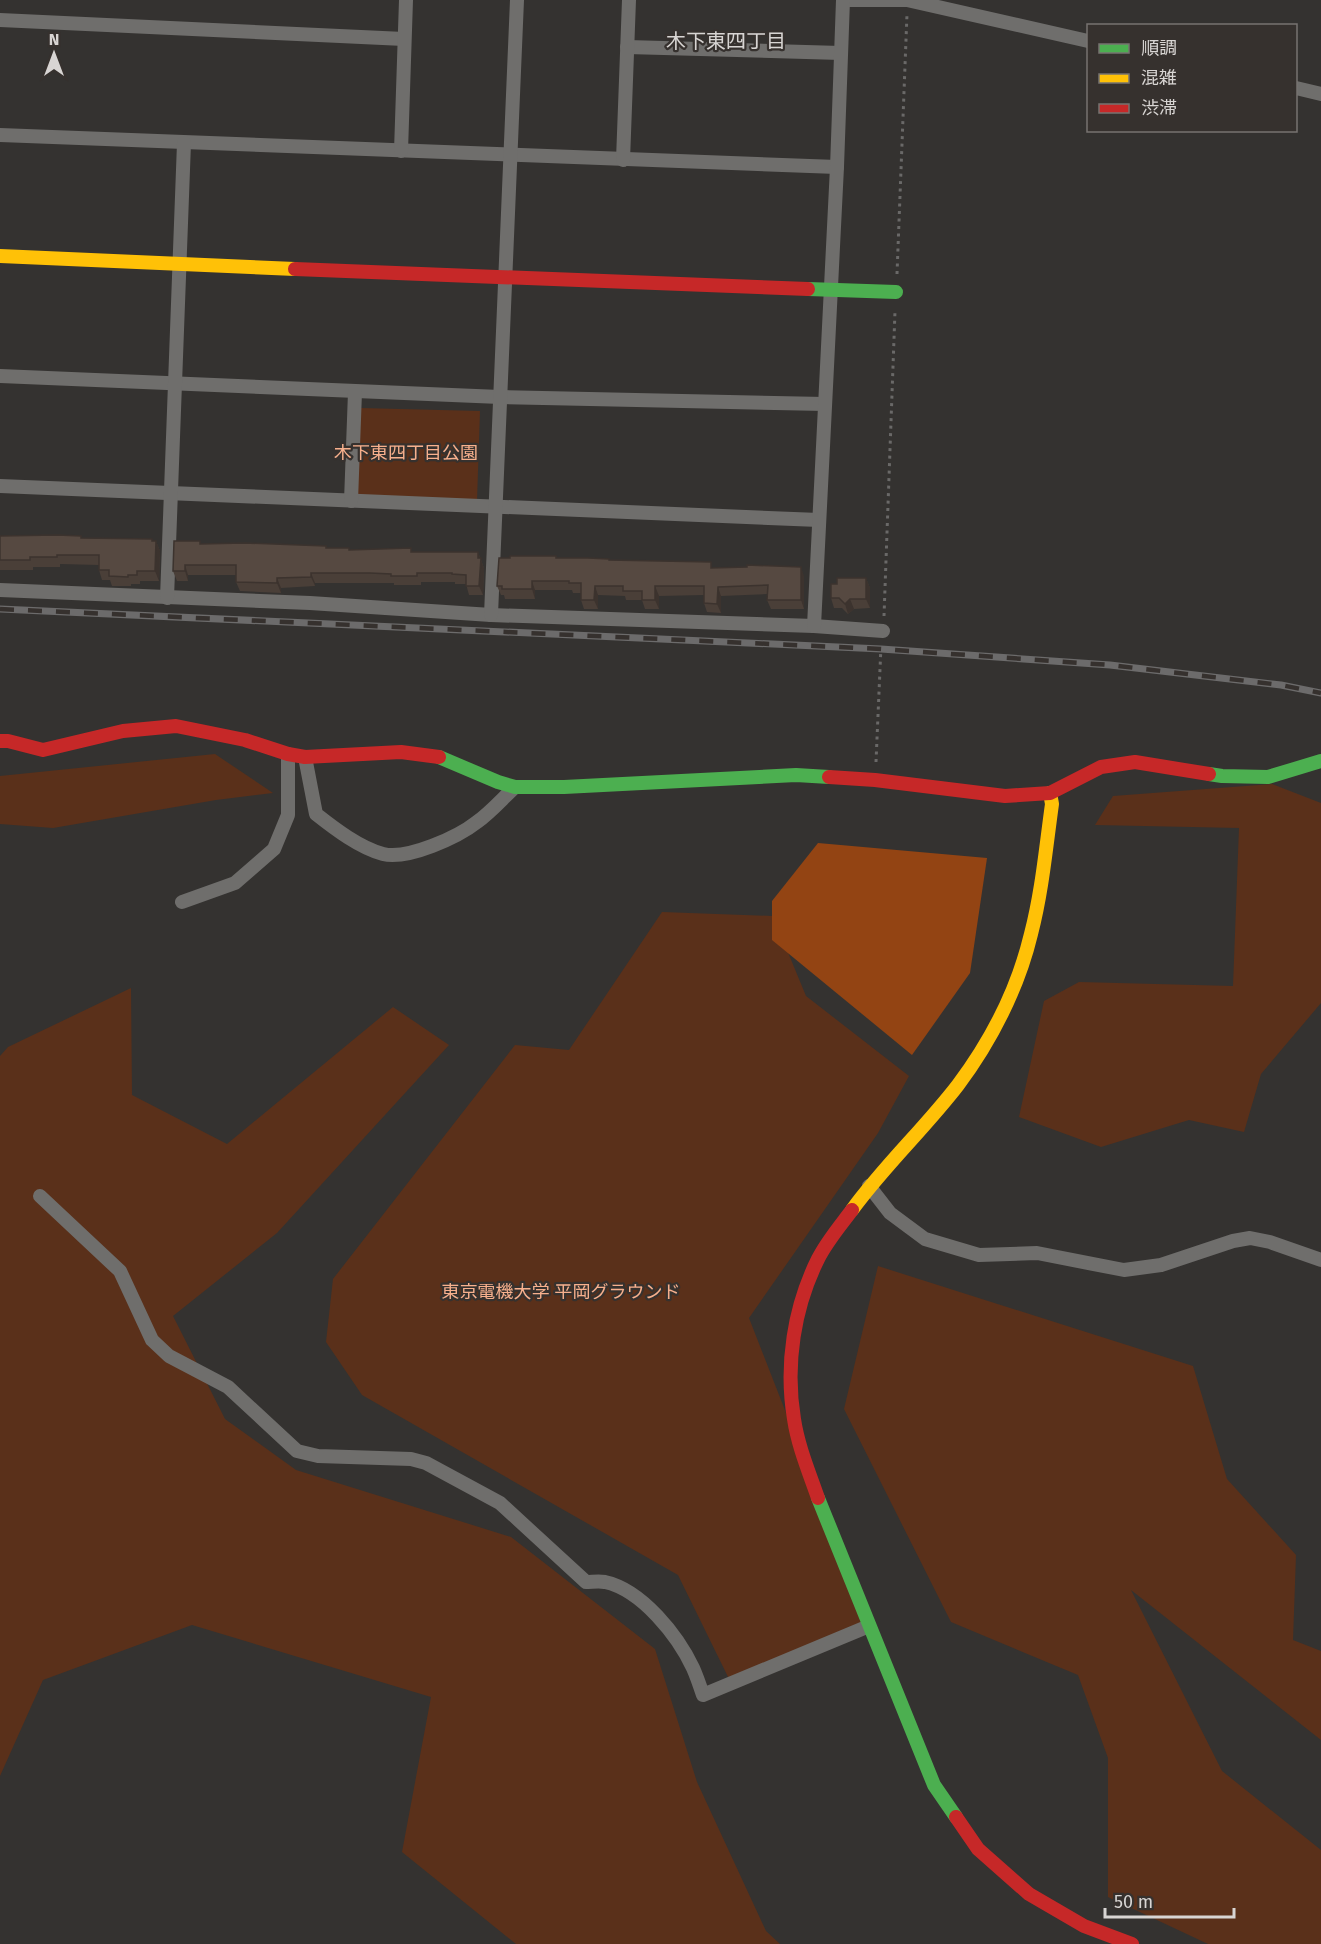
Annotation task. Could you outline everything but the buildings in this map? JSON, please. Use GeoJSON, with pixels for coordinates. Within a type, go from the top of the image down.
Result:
{"type":"FeatureCollection","features":[{"type":"Feature","properties":{"kind":"street"},"geometry":{"type":"LineString","coordinates":[[400,151],[405,0]]}},
{"type":"Feature","properties":{"kind":"street"},"geometry":{"type":"LineString","coordinates":[[491,615],[517,0]]}},
{"type":"Feature","properties":{"kind":"street"},"geometry":{"type":"LineString","coordinates":[[623,160],[629,0]]}},
{"type":"Feature","properties":{"kind":"street"},"geometry":{"type":"LineString","coordinates":[[814,626],[843,0],[908,0],[1087,41]]}},
{"type":"Feature","properties":{"kind":"street"},"geometry":{"type":"LineString","coordinates":[[0,20],[404,39]]}},
{"type":"Feature","properties":{"kind":"street"},"geometry":{"type":"LineString","coordinates":[[627,47],[841,53]]}},
{"type":"Feature","properties":{"kind":"street"},"geometry":{"type":"LineString","coordinates":[[1297,88],[1321,94]]}},
{"type":"Feature","properties":{"kind":"street"},"geometry":{"type":"LineString","coordinates":[[0,135],[837,167]]}},
{"type":"Feature","properties":{"kind":"street"},"geometry":{"type":"LineString","coordinates":[[167,598],[184,142]]}},
{"type":"Feature","properties":{"kind":"street"},"geometry":{"type":"LineString","coordinates":[[0,256],[896,292]]}},
{"type":"Feature","properties":{"kind":"street"},"geometry":{"type":"LineString","coordinates":[[0,376],[500,397],[825,404]]}},
{"type":"Feature","properties":{"kind":"street"},"geometry":{"type":"LineString","coordinates":[[351,501],[355,392]]}},
{"type":"Feature","properties":{"kind":"street"},"geometry":{"type":"LineString","coordinates":[[0,486],[819,520]]}},
{"type":"Feature","properties":{"kind":"street"},"geometry":{"type":"LineString","coordinates":[[0,590],[310,603],[491,615],[814,626],[883,631]]}},
{"type":"Feature","properties":{"kind":"street"},"geometry":{"type":"LineString","coordinates":[[0,741],[43,750],[123,731],[176,726],[245,740],[305,757],[400,752],[442,759],[515,787],[564,787],[796,776],[875,780],[1005,796],[1050,793],[1101,767],[1135,762],[1222,776],[1268,777],[1321,761]]}},
{"type":"Feature","properties":{"kind":"street"},"geometry":{"type":"LineString","coordinates":[[182,902],[235,883],[274,849],[288,815],[288,754]]}},
{"type":"Feature","properties":{"kind":"street"},"geometry":{"type":"LineString","coordinates":[[305,757],[316,814],[345,837],[384,854],[413,853],[444,840],[476,823],[515,787]]}},
{"type":"Feature","properties":{"kind":"street"},"geometry":{"type":"LineString","coordinates":[[1050,793],[1052,804],[1031,936],[1011,993],[992,1033],[958,1085],[868,1186],[830,1239],[807,1283],[795,1326],[790,1383],[794,1420],[802,1454],[831,1532],[934,1785],[978,1849],[1029,1894],[1084,1926],[1132,1944]]}},
{"type":"Feature","properties":{"kind":"street"},"geometry":{"type":"LineString","coordinates":[[868,1186],[890,1213],[925,1239],[979,1255],[1037,1253],[1124,1270],[1161,1265],[1233,1241],[1250,1238],[1270,1242],[1321,1260]]}},
{"type":"Feature","properties":{"kind":"street"},"geometry":{"type":"LineString","coordinates":[[40,1196],[120,1271],[152,1340],[169,1356],[228,1387],[297,1451],[318,1456],[411,1459],[426,1463],[500,1503],[586,1582],[604,1582],[626,1590],[652,1610],[674,1637],[693,1668],[703,1695],[869,1626]]}},
{"type":"Feature","properties":{"kind":"path"},"geometry":{"type":"LineString","coordinates":[[875,780],[908,0]]}},
{"type":"Feature","properties":{"kind":"green space","name":"木下東四丁目公園"},"geometry":{"type":"Polygon","coordinates":[[[360,408],[480,411],[477,501],[354,495],[360,408]]]}},
{"type":"Feature","properties":{"kind":"green space"},"geometry":{"type":"Polygon","coordinates":[[[215,754],[273,793],[216,800],[53,828],[0,824],[0,776],[215,754]]]}},
{"type":"Feature","properties":{"kind":"green space"},"geometry":{"type":"Polygon","coordinates":[[[1272,784],[1321,803],[1321,1003],[1261,1074],[1244,1132],[1189,1120],[1101,1147],[1019,1117],[1044,1001],[1079,982],[1233,986],[1239,828],[1095,825],[1113,796],[1272,784]]]}},
{"type":"Feature","properties":{"kind":"green space","name":"東京電機大学 平岡グラウンド"},"geometry":{"type":"Polygon","coordinates":[[[662,912],[773,916],[806,996],[909,1076],[878,1133],[749,1318],[869,1626],[731,1683],[678,1575],[362,1395],[326,1342],[333,1279],[515,1045],[569,1050],[662,912]]]}},
{"type":"Feature","properties":{"kind":"green space"},"geometry":{"type":"Polygon","coordinates":[[[131,988],[132,1095],[227,1144],[393,1007],[449,1045],[277,1233],[173,1316],[225,1419],[296,1470],[511,1537],[655,1649],[697,1782],[766,1931],[780,1944],[516,1944],[402,1852],[431,1697],[192,1625],[43,1680],[0,1776],[0,1056],[8,1047],[131,988]]]}},
{"type":"Feature","properties":{"kind":"green space"},"geometry":{"type":"Polygon","coordinates":[[[878,1266],[1193,1366],[1227,1479],[1296,1555],[1293,1640],[1321,1651],[1321,1740],[1131,1590],[1222,1771],[1321,1850],[1321,1944],[1208,1944],[1108,1897],[1108,1758],[1078,1675],[951,1622],[844,1409],[878,1266]]]}},
{"type":"Feature","properties":{"kind":"shaded area"},"geometry":{"type":"Polygon","coordinates":[[[818,843],[987,858],[970,973],[912,1055],[772,940],[772,901],[818,843]]]}},
{"type":"Feature","properties":{"kind":"railway"},"geometry":{"type":"LineString","coordinates":[[0,609],[881,649],[1110,665],[1281,685],[1321,693]]}},
{"type":"Feature","properties":{"kind":"traffic: fast"},"geometry":{"type":"LineString","coordinates":[[808,289],[896,292]]}},
{"type":"Feature","properties":{"kind":"traffic: fast"},"geometry":{"type":"LineString","coordinates":[[439,757],[515,787],[564,787],[796,775],[829,777]]}},
{"type":"Feature","properties":{"kind":"traffic: fast"},"geometry":{"type":"LineString","coordinates":[[1209,774],[1268,777],[1321,761]]}},
{"type":"Feature","properties":{"kind":"traffic: fast"},"geometry":{"type":"LineString","coordinates":[[818,1498],[934,1785],[956,1817]]}},
{"type":"Feature","properties":{"kind":"traffic: slow"},"geometry":{"type":"LineString","coordinates":[[0,256],[295,269]]}},
{"type":"Feature","properties":{"kind":"traffic: slow"},"geometry":{"type":"LineString","coordinates":[[852,1210],[958,1085],[982,1050],[1002,1013],[1019,974],[1035,918],[1052,804],[1050,793]]}},
{"type":"Feature","properties":{"kind":"traffic: jam"},"geometry":{"type":"LineString","coordinates":[[295,269],[808,289]]}},
{"type":"Feature","properties":{"kind":"traffic: jam"},"geometry":{"type":"LineString","coordinates":[[0,741],[43,750],[123,731],[176,726],[245,740],[305,757],[401,752],[439,757]]}},
{"type":"Feature","properties":{"kind":"traffic: jam"},"geometry":{"type":"LineString","coordinates":[[829,777],[875,780],[1005,796],[1050,793],[1101,767],[1135,762],[1209,774]]}},
{"type":"Feature","properties":{"kind":"traffic: jam"},"geometry":{"type":"LineString","coordinates":[[818,1498],[801,1449],[794,1419],[791,1399],[791,1357],[797,1316],[810,1277],[818,1259],[852,1210]]}},
{"type":"Feature","properties":{"kind":"traffic: jam"},"geometry":{"type":"LineString","coordinates":[[956,1817],[978,1849],[1029,1894],[1084,1926],[1132,1944]]}},
{"type":"Feature","properties":{"kind":"district","name":"木下東四丁目"},"geometry":{"type":"Point","coordinates":[726,41]}}]}
